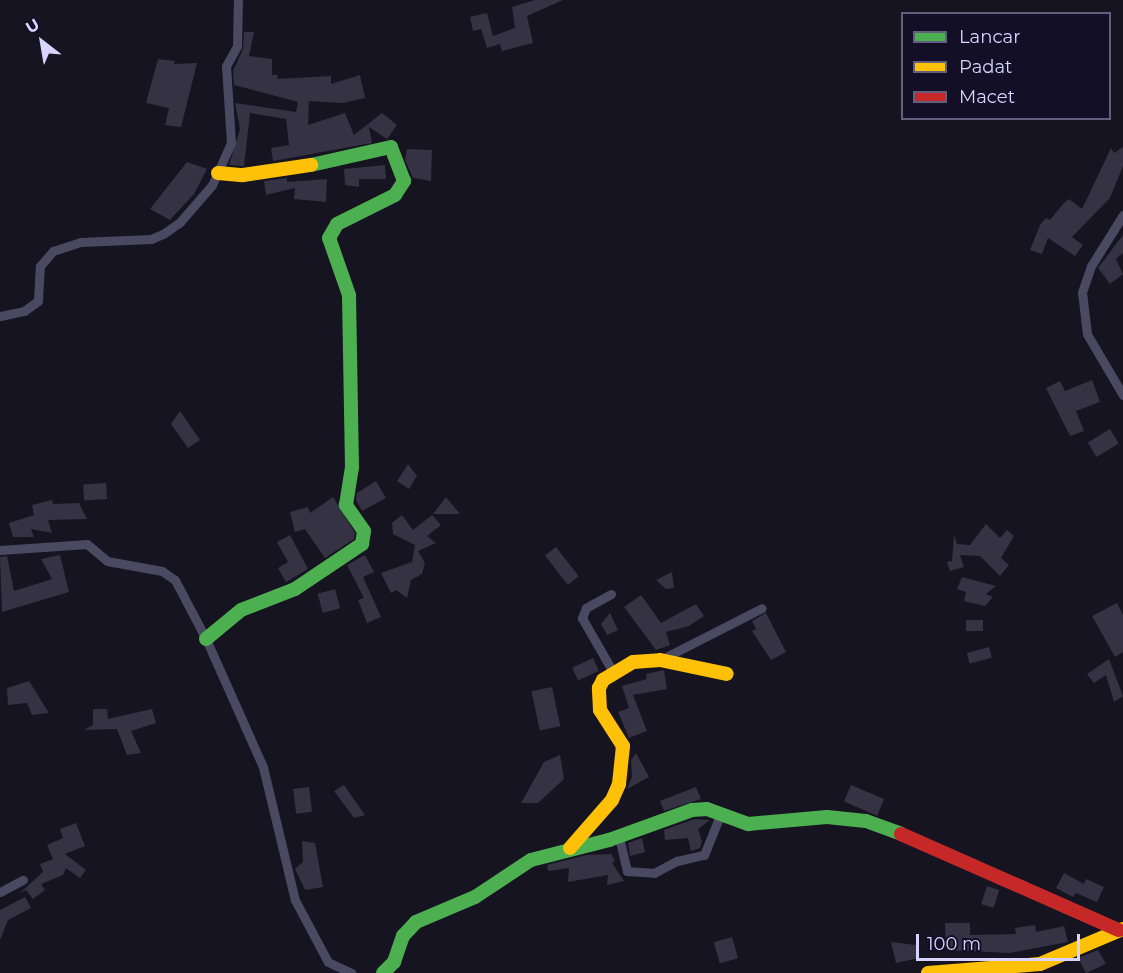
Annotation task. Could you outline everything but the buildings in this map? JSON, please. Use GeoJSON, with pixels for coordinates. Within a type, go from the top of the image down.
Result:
{"type":"FeatureCollection","features":[{"type":"Feature","properties":{"kind":"street"},"geometry":{"type":"LineString","coordinates":[[0,316],[24,311],[38,301],[40,266],[53,251],[81,242],[151,239],[163,234],[193,208],[218,173],[231,143],[225,66],[237,46],[238,0]]}},
{"type":"Feature","properties":{"kind":"street"},"geometry":{"type":"LineString","coordinates":[[206,639],[241,610],[295,589],[359,549],[364,531],[346,505],[352,447],[349,295],[329,238],[337,224],[399,191],[403,177],[395,164],[394,150],[388,147],[343,159],[243,175],[218,173]]}},
{"type":"Feature","properties":{"kind":"street"},"geometry":{"type":"LineString","coordinates":[[1123,215],[1091,266],[1082,292],[1088,334],[1123,395]]}},
{"type":"Feature","properties":{"kind":"street"},"geometry":{"type":"LineString","coordinates":[[0,550],[87,544],[113,563],[162,571],[175,580],[206,639],[265,774],[295,900],[328,962],[346,972]]}},
{"type":"Feature","properties":{"kind":"street"},"geometry":{"type":"LineString","coordinates":[[611,594],[586,608],[582,618],[613,672]]}},
{"type":"Feature","properties":{"kind":"street"},"geometry":{"type":"LineString","coordinates":[[660,660],[762,608]]}},
{"type":"Feature","properties":{"kind":"street"},"geometry":{"type":"LineString","coordinates":[[570,848],[612,800],[619,784],[622,746],[600,710],[598,699],[599,688],[613,672],[633,662],[660,660],[727,674]]}},
{"type":"Feature","properties":{"kind":"street"},"geometry":{"type":"LineString","coordinates":[[382,973],[394,962],[403,936],[416,922],[476,897],[531,860],[619,837],[678,813],[707,809],[748,824],[827,817],[866,821],[954,855],[1121,930]]}},
{"type":"Feature","properties":{"kind":"street"},"geometry":{"type":"LineString","coordinates":[[619,837],[627,871],[654,873],[677,861],[704,855],[721,813]]}},
{"type":"Feature","properties":{"kind":"street"},"geometry":{"type":"LineString","coordinates":[[0,892],[23,880]]}},
{"type":"Feature","properties":{"kind":"street"},"geometry":{"type":"LineString","coordinates":[[928,973],[1024,969],[1121,930]]}},
{"type":"Feature","properties":{"kind":"traffic: fast"},"geometry":{"type":"LineString","coordinates":[[206,639],[241,610],[295,589],[362,544],[364,531],[346,505],[352,467],[349,295],[329,238],[337,224],[395,195],[404,181],[391,147],[311,165]]}},
{"type":"Feature","properties":{"kind":"traffic: fast"},"geometry":{"type":"LineString","coordinates":[[383,973],[394,962],[403,936],[416,922],[475,897],[531,860],[609,840],[692,810],[707,809],[748,824],[827,817],[866,821],[901,834]]}},
{"type":"Feature","properties":{"kind":"traffic: slow"},"geometry":{"type":"LineString","coordinates":[[218,173],[243,175],[311,165]]}},
{"type":"Feature","properties":{"kind":"traffic: slow"},"geometry":{"type":"LineString","coordinates":[[570,848],[612,800],[619,784],[623,746],[600,710],[599,688],[603,680],[633,662],[660,660],[727,674]]}},
{"type":"Feature","properties":{"kind":"traffic: slow"},"geometry":{"type":"LineString","coordinates":[[928,973],[1040,964],[1123,929]]}},
{"type":"Feature","properties":{"kind":"traffic: jam"},"geometry":{"type":"LineString","coordinates":[[901,834],[1119,930]]}}]}
